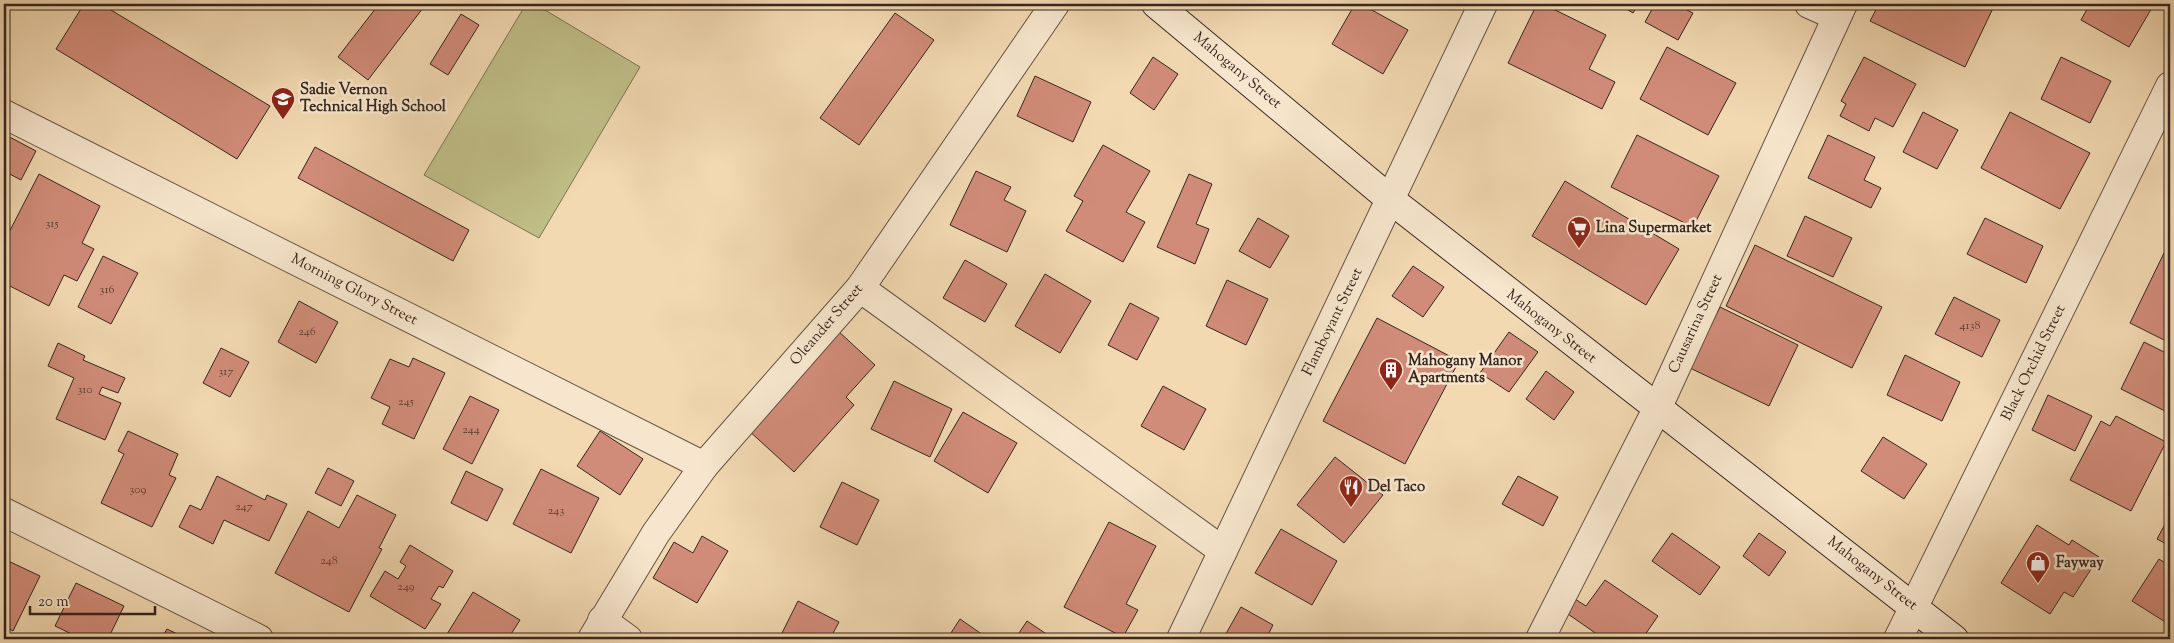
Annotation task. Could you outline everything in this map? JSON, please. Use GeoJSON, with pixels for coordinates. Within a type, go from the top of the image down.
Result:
{"type":"FeatureCollection","features":[{"type":"Feature","properties":{"kind":"street","name":"Oleander Street"},"geometry":{"type":"LineString","coordinates":[[597,630],[656,533],[704,466],[860,288],[1055,4]]}},
{"type":"Feature","properties":{"kind":"street","name":"Mahogany Street"},"geometry":{"type":"LineString","coordinates":[[1156,4],[1391,200],[1954,639]]}},
{"type":"Feature","properties":{"kind":"street","name":"Flamboyant Street"},"geometry":{"type":"LineString","coordinates":[[1181,639],[1483,4]]}},
{"type":"Feature","properties":{"kind":"street"},"geometry":{"type":"LineString","coordinates":[[1809,4],[1839,10]]}},
{"type":"Feature","properties":{"kind":"street","name":"Causarina Street"},"geometry":{"type":"LineString","coordinates":[[1540,639],[1657,409],[1839,10]]}},
{"type":"Feature","properties":{"kind":"street","name":"Black Orchid Street"},"geometry":{"type":"LineString","coordinates":[[1898,639],[2170,86]]}},
{"type":"Feature","properties":{"kind":"street","name":"Morning Glory Street"},"geometry":{"type":"LineString","coordinates":[[4,114],[704,466]]}},
{"type":"Feature","properties":{"kind":"street"},"geometry":{"type":"LineString","coordinates":[[860,288],[1223,551]]}},
{"type":"Feature","properties":{"kind":"street"},"geometry":{"type":"LineString","coordinates":[[4,512],[259,639]]}},
{"type":"Feature","properties":{"kind":"street"},"geometry":{"type":"LineString","coordinates":[[597,630],[628,639]]}},
{"type":"Feature","properties":{"kind":"shaded area"},"geometry":{"type":"Polygon","coordinates":[[[526,4],[535,4],[640,67],[539,238],[424,175],[526,4]]]}},
{"type":"Feature","properties":{"kind":"building"},"geometry":{"type":"Polygon","coordinates":[[[84,4],[101,4],[270,106],[237,159],[56,49],[84,4]]]}},
{"type":"Feature","properties":{"kind":"building"},"geometry":{"type":"Polygon","coordinates":[[[379,4],[426,4],[368,80],[338,57],[379,4]]]}},
{"type":"Feature","properties":{"kind":"building"},"geometry":{"type":"Polygon","coordinates":[[[1355,4],[1361,4],[1408,30],[1383,74],[1332,44],[1355,4]]]}},
{"type":"Feature","properties":{"kind":"building"},"geometry":{"type":"Polygon","coordinates":[[[1537,4],[1543,4],[1606,35],[1589,69],[1615,82],[1602,109],[1508,63],[1537,4]]]}},
{"type":"Feature","properties":{"kind":"building"},"geometry":{"type":"Polygon","coordinates":[[[1618,4],[1639,4],[1633,13],[1618,4]]]}},
{"type":"Feature","properties":{"kind":"building"},"geometry":{"type":"Polygon","coordinates":[[[1655,4],[1675,4],[1693,13],[1678,40],[1645,22],[1655,4]]]}},
{"type":"Feature","properties":{"kind":"building"},"geometry":{"type":"Polygon","coordinates":[[[1879,4],[1995,4],[1965,67],[1870,21],[1879,4]]]}},
{"type":"Feature","properties":{"kind":"building"},"geometry":{"type":"Polygon","coordinates":[[[2090,4],[2149,4],[2153,6],[2129,47],[2081,20],[2090,4]]]}},
{"type":"Feature","properties":{"kind":"building"},"geometry":{"type":"Polygon","coordinates":[[[895,13],[934,40],[859,145],[820,118],[895,13]]]}},
{"type":"Feature","properties":{"kind":"building"},"geometry":{"type":"Polygon","coordinates":[[[461,14],[479,25],[448,75],[430,64],[461,14]]]}},
{"type":"Feature","properties":{"kind":"building"},"geometry":{"type":"Polygon","coordinates":[[[1667,47],[1736,83],[1708,135],[1640,99],[1667,47]]]}},
{"type":"Feature","properties":{"kind":"building"},"geometry":{"type":"Polygon","coordinates":[[[1153,57],[1178,74],[1154,110],[1130,93],[1153,57]]]}},
{"type":"Feature","properties":{"kind":"building"},"geometry":{"type":"Polygon","coordinates":[[[1864,57],[1916,84],[1893,127],[1875,118],[1869,131],[1840,116],[1846,104],[1841,101],[1864,57]]]}},
{"type":"Feature","properties":{"kind":"building"},"geometry":{"type":"Polygon","coordinates":[[[2061,57],[2111,81],[2090,123],[2041,99],[2061,57]]]}},
{"type":"Feature","properties":{"kind":"building"},"geometry":{"type":"Polygon","coordinates":[[[1035,76],[1091,102],[1073,142],[1017,116],[1035,76]]]}},
{"type":"Feature","properties":{"kind":"building"},"geometry":{"type":"Polygon","coordinates":[[[1923,112],[1958,130],[1937,169],[1903,152],[1923,112]]]}},
{"type":"Feature","properties":{"kind":"building"},"geometry":{"type":"Polygon","coordinates":[[[2010,112],[2090,153],[2060,209],[1981,168],[2010,112]]]}},
{"type":"Feature","properties":{"kind":"building"},"geometry":{"type":"Polygon","coordinates":[[[4,134],[36,151],[21,180],[4,171],[4,134]]]}},
{"type":"Feature","properties":{"kind":"building"},"geometry":{"type":"Polygon","coordinates":[[[1637,135],[1719,176],[1693,227],[1611,187],[1637,135]]]}},
{"type":"Feature","properties":{"kind":"building"},"geometry":{"type":"Polygon","coordinates":[[[1828,135],[1875,157],[1864,180],[1881,188],[1871,208],[1808,178],[1828,135]]]}},
{"type":"Feature","properties":{"kind":"building"},"geometry":{"type":"Polygon","coordinates":[[[1103,145],[1150,171],[1126,212],[1145,222],[1123,262],[1066,231],[1083,201],[1074,196],[1103,145]]]}},
{"type":"Feature","properties":{"kind":"building"},"geometry":{"type":"Polygon","coordinates":[[[315,147],[469,230],[453,261],[298,178],[315,147]]]}},
{"type":"Feature","properties":{"kind":"building"},"geometry":{"type":"Polygon","coordinates":[[[976,171],[1011,187],[1004,200],[1026,211],[1007,252],[950,225],[976,171]]]}},
{"type":"Feature","properties":{"kind":"building"},"geometry":{"type":"Polygon","coordinates":[[[39,174],[100,206],[82,243],[94,249],[77,281],[64,275],[49,306],[4,283],[4,242],[39,174]]]}},
{"type":"Feature","properties":{"kind":"building"},"geometry":{"type":"Polygon","coordinates":[[[1189,174],[1212,184],[1196,224],[1209,229],[1195,264],[1157,247],[1189,174]]]}},
{"type":"Feature","properties":{"kind":"building"},"geometry":{"type":"Polygon","coordinates":[[[1565,181],[1679,249],[1646,305],[1532,236],[1565,181]]]}},
{"type":"Feature","properties":{"kind":"building"},"geometry":{"type":"Polygon","coordinates":[[[1805,216],[1852,238],[1833,277],[1787,256],[1805,216]]]}},
{"type":"Feature","properties":{"kind":"building"},"geometry":{"type":"Polygon","coordinates":[[[1258,218],[1289,236],[1270,268],[1239,251],[1258,218]]]}},
{"type":"Feature","properties":{"kind":"building"},"geometry":{"type":"Polygon","coordinates":[[[1985,218],[2043,246],[2026,283],[1967,254],[1985,218]]]}},
{"type":"Feature","properties":{"kind":"building"},"geometry":{"type":"Polygon","coordinates":[[[1755,245],[1882,307],[1852,368],[1726,306],[1755,245]]]}},
{"type":"Feature","properties":{"kind":"building"},"geometry":{"type":"Polygon","coordinates":[[[2164,253],[2170,256],[2170,343],[2130,323],[2164,253]]]}},
{"type":"Feature","properties":{"kind":"building"},"geometry":{"type":"Polygon","coordinates":[[[103,256],[138,273],[111,324],[78,307],[103,256]]]}},
{"type":"Feature","properties":{"kind":"building"},"geometry":{"type":"Polygon","coordinates":[[[965,260],[1007,284],[985,322],[943,298],[965,260]]]}},
{"type":"Feature","properties":{"kind":"building"},"geometry":{"type":"Polygon","coordinates":[[[1413,266],[1444,287],[1423,317],[1392,296],[1413,266]]]}},
{"type":"Feature","properties":{"kind":"building"},"geometry":{"type":"Polygon","coordinates":[[[1045,274],[1091,301],[1060,353],[1015,326],[1045,274]]]}},
{"type":"Feature","properties":{"kind":"building"},"geometry":{"type":"Polygon","coordinates":[[[1227,280],[1268,299],[1246,345],[1206,326],[1227,280]]]}},
{"type":"Feature","properties":{"kind":"building"},"geometry":{"type":"Polygon","coordinates":[[[1954,297],[2000,320],[1982,357],[1935,334],[1954,297]]]}},
{"type":"Feature","properties":{"kind":"building"},"geometry":{"type":"Polygon","coordinates":[[[299,301],[338,322],[316,363],[278,342],[299,301]]]}},
{"type":"Feature","properties":{"kind":"building"},"geometry":{"type":"Polygon","coordinates":[[[1130,303],[1159,318],[1137,360],[1108,345],[1130,303]]]}},
{"type":"Feature","properties":{"kind":"building"},"geometry":{"type":"Polygon","coordinates":[[[1720,307],[1798,345],[1769,406],[1690,368],[1720,307]]]}},
{"type":"Feature","properties":{"kind":"building","name":"Mahogany Manor Apartments"},"geometry":{"type":"Polygon","coordinates":[[[1377,318],[1459,361],[1405,464],[1323,421],[1377,318]]]}},
{"type":"Feature","properties":{"kind":"building"},"geometry":{"type":"Polygon","coordinates":[[[837,330],[875,365],[846,397],[854,405],[794,472],[747,429],[837,330]]]}},
{"type":"Feature","properties":{"kind":"building"},"geometry":{"type":"Polygon","coordinates":[[[1509,332],[1538,352],[1509,392],[1480,373],[1509,332]]]}},
{"type":"Feature","properties":{"kind":"building"},"geometry":{"type":"Polygon","coordinates":[[[2144,342],[2170,355],[2170,401],[2165,411],[2121,389],[2144,342]]]}},
{"type":"Feature","properties":{"kind":"building"},"geometry":{"type":"Polygon","coordinates":[[[58,343],[85,356],[83,360],[125,378],[118,393],[102,387],[99,394],[121,403],[105,440],[56,419],[74,378],[48,366],[58,343]]]}},
{"type":"Feature","properties":{"kind":"building"},"geometry":{"type":"Polygon","coordinates":[[[221,348],[249,362],[230,397],[203,383],[221,348]]]}},
{"type":"Feature","properties":{"kind":"building"},"geometry":{"type":"Polygon","coordinates":[[[1905,355],[1960,382],[1942,421],[1887,395],[1905,355]]]}},
{"type":"Feature","properties":{"kind":"building"},"geometry":{"type":"Polygon","coordinates":[[[413,358],[445,373],[414,439],[382,424],[390,407],[371,398],[390,359],[409,367],[413,358]]]}},
{"type":"Feature","properties":{"kind":"building"},"geometry":{"type":"Polygon","coordinates":[[[1546,371],[1574,392],[1554,420],[1526,399],[1546,371]]]}},
{"type":"Feature","properties":{"kind":"building"},"geometry":{"type":"Polygon","coordinates":[[[894,381],[952,409],[930,457],[871,429],[894,381]]]}},
{"type":"Feature","properties":{"kind":"building"},"geometry":{"type":"Polygon","coordinates":[[[1163,386],[1206,409],[1184,450],[1141,426],[1163,386]]]}},
{"type":"Feature","properties":{"kind":"building"},"geometry":{"type":"Polygon","coordinates":[[[2048,395],[2092,416],[2075,451],[2032,430],[2048,395]]]}},
{"type":"Feature","properties":{"kind":"building"},"geometry":{"type":"Polygon","coordinates":[[[470,396],[499,410],[472,464],[443,449],[470,396]]]}},
{"type":"Feature","properties":{"kind":"building"},"geometry":{"type":"Polygon","coordinates":[[[963,412],[1017,443],[988,493],[934,461],[963,412]]]}},
{"type":"Feature","properties":{"kind":"building"},"geometry":{"type":"Polygon","coordinates":[[[2116,416],[2166,442],[2131,511],[2070,480],[2101,421],[2110,426],[2116,416]]]}},
{"type":"Feature","properties":{"kind":"building"},"geometry":{"type":"Polygon","coordinates":[[[128,431],[178,454],[169,475],[176,478],[152,527],[101,503],[124,454],[118,451],[128,431]]]}},
{"type":"Feature","properties":{"kind":"building"},"geometry":{"type":"Polygon","coordinates":[[[600,431],[643,459],[620,495],[577,466],[600,431]]]}},
{"type":"Feature","properties":{"kind":"building"},"geometry":{"type":"Polygon","coordinates":[[[1883,437],[1927,464],[1904,499],[1861,471],[1883,437]]]}},
{"type":"Feature","properties":{"kind":"building"},"geometry":{"type":"Polygon","coordinates":[[[1335,457],[1383,495],[1344,543],[1297,505],[1335,457]]]}},
{"type":"Feature","properties":{"kind":"building"},"geometry":{"type":"Polygon","coordinates":[[[328,468],[354,481],[341,506],[315,493],[328,468]]]}},
{"type":"Feature","properties":{"kind":"building"},"geometry":{"type":"Polygon","coordinates":[[[541,469],[599,498],[571,553],[513,524],[541,469]]]}},
{"type":"Feature","properties":{"kind":"building"},"geometry":{"type":"Polygon","coordinates":[[[466,471],[503,489],[487,521],[451,503],[466,471]]]}},
{"type":"Feature","properties":{"kind":"building"},"geometry":{"type":"Polygon","coordinates":[[[217,476],[265,500],[267,495],[287,504],[269,541],[224,520],[213,544],[179,527],[190,505],[201,510],[217,476]]]}},
{"type":"Feature","properties":{"kind":"building"},"geometry":{"type":"Polygon","coordinates":[[[1518,476],[1558,497],[1543,526],[1502,504],[1518,476]]]}},
{"type":"Feature","properties":{"kind":"building"},"geometry":{"type":"Polygon","coordinates":[[[842,482],[879,500],[857,545],[820,527],[842,482]]]}},
{"type":"Feature","properties":{"kind":"building"},"geometry":{"type":"Polygon","coordinates":[[[357,495],[396,515],[379,548],[382,549],[349,612],[275,573],[308,511],[339,528],[357,495]]]}},
{"type":"Feature","properties":{"kind":"building"},"geometry":{"type":"Polygon","coordinates":[[[2170,515],[2170,546],[2157,539],[2170,515]]]}},
{"type":"Feature","properties":{"kind":"building"},"geometry":{"type":"Polygon","coordinates":[[[1109,522],[1156,546],[1126,604],[1138,610],[1123,637],[1064,607],[1109,522]]]}},
{"type":"Feature","properties":{"kind":"building"},"geometry":{"type":"Polygon","coordinates":[[[2037,525],[2069,545],[2072,540],[2099,557],[2073,597],[2064,592],[2050,614],[2001,583],[2037,525]]]}},
{"type":"Feature","properties":{"kind":"building"},"geometry":{"type":"Polygon","coordinates":[[[1281,529],[1337,561],[1312,605],[1255,573],[1281,529]]]}},
{"type":"Feature","properties":{"kind":"building"},"geometry":{"type":"Polygon","coordinates":[[[1672,533],[1720,567],[1700,595],[1652,561],[1672,533]]]}},
{"type":"Feature","properties":{"kind":"building"},"geometry":{"type":"Polygon","coordinates":[[[1759,533],[1786,552],[1769,576],[1743,556],[1759,533]]]}},
{"type":"Feature","properties":{"kind":"building"},"geometry":{"type":"Polygon","coordinates":[[[702,536],[728,551],[697,603],[653,578],[674,542],[693,553],[702,536]]]}},
{"type":"Feature","properties":{"kind":"building"},"geometry":{"type":"Polygon","coordinates":[[[410,545],[453,571],[443,588],[439,586],[431,599],[441,604],[425,629],[370,596],[385,571],[398,579],[406,566],[400,562],[410,545]]]}},
{"type":"Feature","properties":{"kind":"building"},"geometry":{"type":"Polygon","coordinates":[[[4,559],[40,576],[13,631],[4,626],[4,559]]]}},
{"type":"Feature","properties":{"kind":"building"},"geometry":{"type":"Polygon","coordinates":[[[2159,559],[2170,566],[2170,625],[2132,601],[2159,559]]]}},
{"type":"Feature","properties":{"kind":"building"},"geometry":{"type":"Polygon","coordinates":[[[1605,580],[1658,616],[1642,639],[1604,639],[1565,612],[1575,599],[1586,606],[1605,580]]]}},
{"type":"Feature","properties":{"kind":"building"},"geometry":{"type":"Polygon","coordinates":[[[76,583],[124,606],[108,639],[82,639],[55,626],[76,583]]]}},
{"type":"Feature","properties":{"kind":"building"},"geometry":{"type":"Polygon","coordinates":[[[473,592],[520,620],[508,639],[444,639],[473,592]]]}},
{"type":"Feature","properties":{"kind":"building"},"geometry":{"type":"Polygon","coordinates":[[[798,601],[839,622],[830,639],[779,639],[798,601]]]}},
{"type":"Feature","properties":{"kind":"building"},"geometry":{"type":"Polygon","coordinates":[[[1241,607],[1273,625],[1266,639],[1223,639],[1241,607]]]}},
{"type":"Feature","properties":{"kind":"building"},"geometry":{"type":"Polygon","coordinates":[[[960,619],[986,637],[985,639],[947,639],[960,619]]]}},
{"type":"Feature","properties":{"kind":"building"},"geometry":{"type":"Polygon","coordinates":[[[1027,621],[1054,639],[1015,639],[1027,621]]]}},
{"type":"Feature","properties":{"kind":"building"},"geometry":{"type":"Polygon","coordinates":[[[167,629],[188,639],[161,639],[167,629]]]}},
{"type":"Feature","properties":{"kind":"place","name":"Sadie Vernon Technical High School"},"geometry":{"type":"Point","coordinates":[283,120]}},
{"type":"Feature","properties":{"kind":"place","name":"Lina Supermarket"},"geometry":{"type":"Point","coordinates":[1579,249]}},
{"type":"Feature","properties":{"kind":"place","name":"Mahogany Manor Apartments"},"geometry":{"type":"Point","coordinates":[1391,391]}},
{"type":"Feature","properties":{"kind":"place","name":"Del Taco"},"geometry":{"type":"Point","coordinates":[1351,508]}},
{"type":"Feature","properties":{"kind":"place","name":"Fayway"},"geometry":{"type":"Point","coordinates":[2038,584]}}]}
